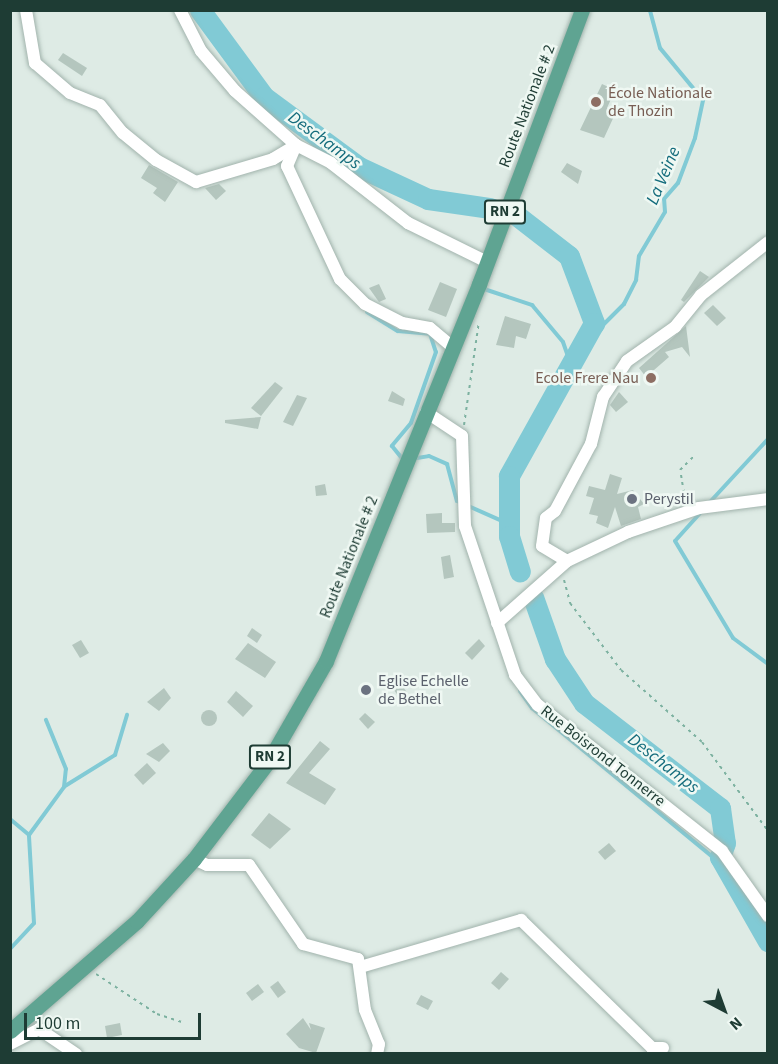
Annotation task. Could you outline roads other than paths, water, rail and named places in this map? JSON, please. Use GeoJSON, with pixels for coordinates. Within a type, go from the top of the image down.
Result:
{"type":"FeatureCollection","features":[{"type":"Feature","properties":{"kind":"main road","name":"Route Nationale # 2"},"geometry":{"type":"LineString","coordinates":[[10,1030],[88,966],[194,859],[268,762],[326,661],[487,262],[582,10]]}},
{"type":"Feature","properties":{"kind":"street"},"geometry":{"type":"LineString","coordinates":[[26,10],[35,63],[70,93],[100,105],[123,133],[156,160],[196,182],[273,159],[296,145]]}},
{"type":"Feature","properties":{"kind":"street"},"geometry":{"type":"LineString","coordinates":[[180,10],[201,51],[235,91],[296,145],[331,163],[408,223],[487,262]]}},
{"type":"Feature","properties":{"kind":"street"},"geometry":{"type":"LineString","coordinates":[[296,145],[287,166],[340,279],[365,304],[402,322],[430,328],[453,347]]}},
{"type":"Feature","properties":{"kind":"street"},"geometry":{"type":"LineString","coordinates":[[564,563],[542,546],[546,518],[591,444],[603,397],[627,361],[675,327],[701,294],[768,242]]}},
{"type":"Feature","properties":{"kind":"street","name":"Rue Boisrond Tonnerre"},"geometry":{"type":"LineString","coordinates":[[426,412],[462,436],[467,498],[465,517],[507,659],[538,705],[722,851],[768,916]]}},
{"type":"Feature","properties":{"kind":"street"},"geometry":{"type":"LineString","coordinates":[[497,623],[564,563],[628,532],[688,512],[768,499]]}},
{"type":"Feature","properties":{"kind":"street"},"geometry":{"type":"LineString","coordinates":[[194,859],[207,865],[249,865],[303,944],[358,959],[365,1010],[380,1044],[377,1053]]}},
{"type":"Feature","properties":{"kind":"street"},"geometry":{"type":"LineString","coordinates":[[360,967],[521,920],[652,1048],[663,1048]]}},
{"type":"Feature","properties":{"kind":"street"},"geometry":{"type":"LineString","coordinates":[[10,1044],[39,1029],[76,1053]]}},
{"type":"Feature","properties":{"kind":"waterway","name":"Deschamps"},"geometry":{"type":"LineString","coordinates":[[200,10],[264,97],[359,167],[428,199],[490,208]]}},
{"type":"Feature","properties":{"kind":"waterway","name":"La Veine"},"geometry":{"type":"LineString","coordinates":[[583,345],[624,304],[636,280],[639,256],[665,212],[664,199],[678,183],[695,138],[703,100],[660,48],[650,10]]}},
{"type":"Feature","properties":{"kind":"waterway","name":"Deschamps"},"geometry":{"type":"LineString","coordinates":[[516,215],[569,256],[594,323],[509,476],[509,536],[520,571]]}},
{"type":"Feature","properties":{"kind":"waterway"},"geometry":{"type":"LineString","coordinates":[[484,289],[532,305],[563,342],[571,365]]}},
{"type":"Feature","properties":{"kind":"waterway"},"geometry":{"type":"LineString","coordinates":[[367,312],[398,331],[430,334],[436,352],[411,423],[392,446],[401,457]]}},
{"type":"Feature","properties":{"kind":"waterway"},"geometry":{"type":"LineString","coordinates":[[709,503],[768,439]]}},
{"type":"Feature","properties":{"kind":"waterway"},"geometry":{"type":"LineString","coordinates":[[417,458],[429,456],[447,464],[457,501],[509,524]]}},
{"type":"Feature","properties":{"kind":"waterway"},"geometry":{"type":"LineString","coordinates":[[702,511],[675,541],[733,638],[768,664]]}},
{"type":"Feature","properties":{"kind":"waterway","name":"Deschamps"},"geometry":{"type":"LineString","coordinates":[[533,597],[555,659],[584,703],[720,808],[725,843],[720,857],[768,941]]}},
{"type":"Feature","properties":{"kind":"waterway"},"geometry":{"type":"LineString","coordinates":[[520,691],[532,708],[730,871]]}},
{"type":"Feature","properties":{"kind":"waterway"},"geometry":{"type":"LineString","coordinates":[[65,786],[115,755],[127,715]]}},
{"type":"Feature","properties":{"kind":"waterway"},"geometry":{"type":"LineString","coordinates":[[10,949],[34,923],[29,835],[64,787],[66,769],[46,720]]}},
{"type":"Feature","properties":{"kind":"waterway"},"geometry":{"type":"LineString","coordinates":[[10,819],[29,835]]}},
{"type":"Feature","properties":{"kind":"place","name":"École Nationale de Thozin"},"geometry":{"type":"Point","coordinates":[596,102]}},
{"type":"Feature","properties":{"kind":"place","name":"Ecole Frere Nau"},"geometry":{"type":"Point","coordinates":[651,378]}},
{"type":"Feature","properties":{"kind":"place","name":"Perystil"},"geometry":{"type":"Point","coordinates":[632,499]}},
{"type":"Feature","properties":{"kind":"place","name":"Eglise Echelle de Bethel"},"geometry":{"type":"Point","coordinates":[366,690]}}]}
